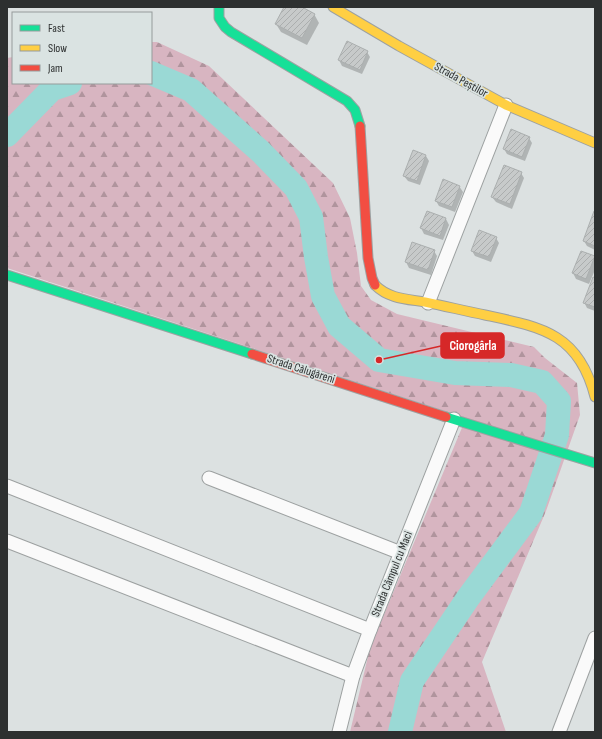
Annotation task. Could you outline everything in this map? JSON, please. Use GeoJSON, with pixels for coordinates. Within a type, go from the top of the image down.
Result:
{"type":"FeatureCollection","features":[{"type":"Feature","properties":{"kind":"street"},"geometry":{"type":"LineString","coordinates":[[219,7],[219,18],[225,27],[231,32],[347,101],[355,110],[360,125],[368,250],[371,272],[375,284],[384,292],[398,298],[428,302],[516,321],[547,332],[566,343],[579,359],[586,369],[594,389],[595,397]]}},
{"type":"Feature","properties":{"kind":"street","name":"Strada Peștilor"},"geometry":{"type":"LineString","coordinates":[[334,7],[399,46],[506,104],[595,143]]}},
{"type":"Feature","properties":{"kind":"street"},"geometry":{"type":"LineString","coordinates":[[428,302],[506,104]]}},
{"type":"Feature","properties":{"kind":"street","name":"Strada Călugăreni"},"geometry":{"type":"LineString","coordinates":[[7,275],[61,291],[454,419],[593,461]]}},
{"type":"Feature","properties":{"kind":"street","name":"Strada Câmpul cu Maci"},"geometry":{"type":"LineString","coordinates":[[339,732],[353,676],[454,419]]}},
{"type":"Feature","properties":{"kind":"street"},"geometry":{"type":"LineString","coordinates":[[208,478],[401,553]]}},
{"type":"Feature","properties":{"kind":"street"},"geometry":{"type":"LineString","coordinates":[[7,486],[370,630]]}},
{"type":"Feature","properties":{"kind":"street"},"geometry":{"type":"LineString","coordinates":[[7,541],[353,676]]}},
{"type":"Feature","properties":{"kind":"street"},"geometry":{"type":"LineString","coordinates":[[559,732],[595,638]]}},
{"type":"Feature","properties":{"kind":"green space"},"geometry":{"type":"Polygon","coordinates":[[[152,42],[157,42],[209,66],[333,183],[350,218],[357,253],[361,286],[371,300],[397,314],[534,347],[545,358],[577,383],[580,415],[546,511],[482,662],[506,732],[350,732],[370,648],[466,418],[7,268],[7,58],[12,57],[12,84],[152,84],[152,42]]]}},
{"type":"Feature","properties":{"kind":"building"},"geometry":{"type":"Polygon","coordinates":[[[284,7],[302,7],[315,14],[302,38],[275,24],[284,7]]]}},
{"type":"Feature","properties":{"kind":"building"},"geometry":{"type":"Polygon","coordinates":[[[347,41],[368,51],[360,70],[338,60],[347,41]]]}},
{"type":"Feature","properties":{"kind":"building"},"geometry":{"type":"Polygon","coordinates":[[[511,129],[530,137],[522,157],[503,149],[511,129]]]}},
{"type":"Feature","properties":{"kind":"building"},"geometry":{"type":"Polygon","coordinates":[[[413,150],[426,155],[417,181],[403,176],[413,150]]]}},
{"type":"Feature","properties":{"kind":"building"},"geometry":{"type":"Polygon","coordinates":[[[504,165],[522,172],[510,204],[491,197],[504,165]]]}},
{"type":"Feature","properties":{"kind":"building"},"geometry":{"type":"Polygon","coordinates":[[[443,179],[460,186],[452,207],[435,201],[443,179]]]}},
{"type":"Feature","properties":{"kind":"building"},"geometry":{"type":"Polygon","coordinates":[[[427,211],[446,218],[440,236],[420,228],[427,211]]]}},
{"type":"Feature","properties":{"kind":"building"},"geometry":{"type":"Polygon","coordinates":[[[595,211],[595,246],[583,241],[595,211]]]}},
{"type":"Feature","properties":{"kind":"building"},"geometry":{"type":"Polygon","coordinates":[[[479,230],[497,237],[489,257],[471,251],[479,230]]]}},
{"type":"Feature","properties":{"kind":"building"},"geometry":{"type":"Polygon","coordinates":[[[412,242],[435,250],[428,270],[405,262],[412,242]]]}},
{"type":"Feature","properties":{"kind":"building"},"geometry":{"type":"Polygon","coordinates":[[[581,251],[595,256],[586,279],[572,273],[581,251]]]}},
{"type":"Feature","properties":{"kind":"building"},"geometry":{"type":"Polygon","coordinates":[[[593,277],[595,278],[595,307],[583,303],[593,277]]]}},
{"type":"Feature","properties":{"kind":"waterway"},"geometry":{"type":"LineString","coordinates":[[152,73],[191,90],[261,152],[296,188],[311,217],[323,296],[339,326],[379,360],[455,373],[511,375],[542,382],[559,401],[557,435],[531,513],[468,598],[412,681],[400,732]]}},
{"type":"Feature","properties":{"kind":"waterway"},"geometry":{"type":"LineString","coordinates":[[7,135],[52,89],[67,84]]}},
{"type":"Feature","properties":{"kind":"traffic: fast"},"geometry":{"type":"LineString","coordinates":[[219,7],[219,18],[225,27],[347,101],[355,110],[360,126]]}},
{"type":"Feature","properties":{"kind":"traffic: fast"},"geometry":{"type":"LineString","coordinates":[[7,275],[252,354]]}},
{"type":"Feature","properties":{"kind":"traffic: fast"},"geometry":{"type":"LineString","coordinates":[[446,417],[595,463]]}},
{"type":"Feature","properties":{"kind":"traffic: slow"},"geometry":{"type":"LineString","coordinates":[[333,7],[399,46],[506,105],[595,143]]}},
{"type":"Feature","properties":{"kind":"traffic: slow"},"geometry":{"type":"LineString","coordinates":[[375,285],[380,290],[398,298],[505,319],[540,329],[555,336],[568,346],[579,359],[588,376],[595,397]]}},
{"type":"Feature","properties":{"kind":"traffic: jam"},"geometry":{"type":"LineString","coordinates":[[360,126],[368,258],[375,285]]}},
{"type":"Feature","properties":{"kind":"traffic: jam"},"geometry":{"type":"LineString","coordinates":[[252,354],[446,417]]}},
{"type":"Feature","properties":{"kind":"place","name":"Ciorogârla"},"geometry":{"type":"Point","coordinates":[379,360]}}]}
